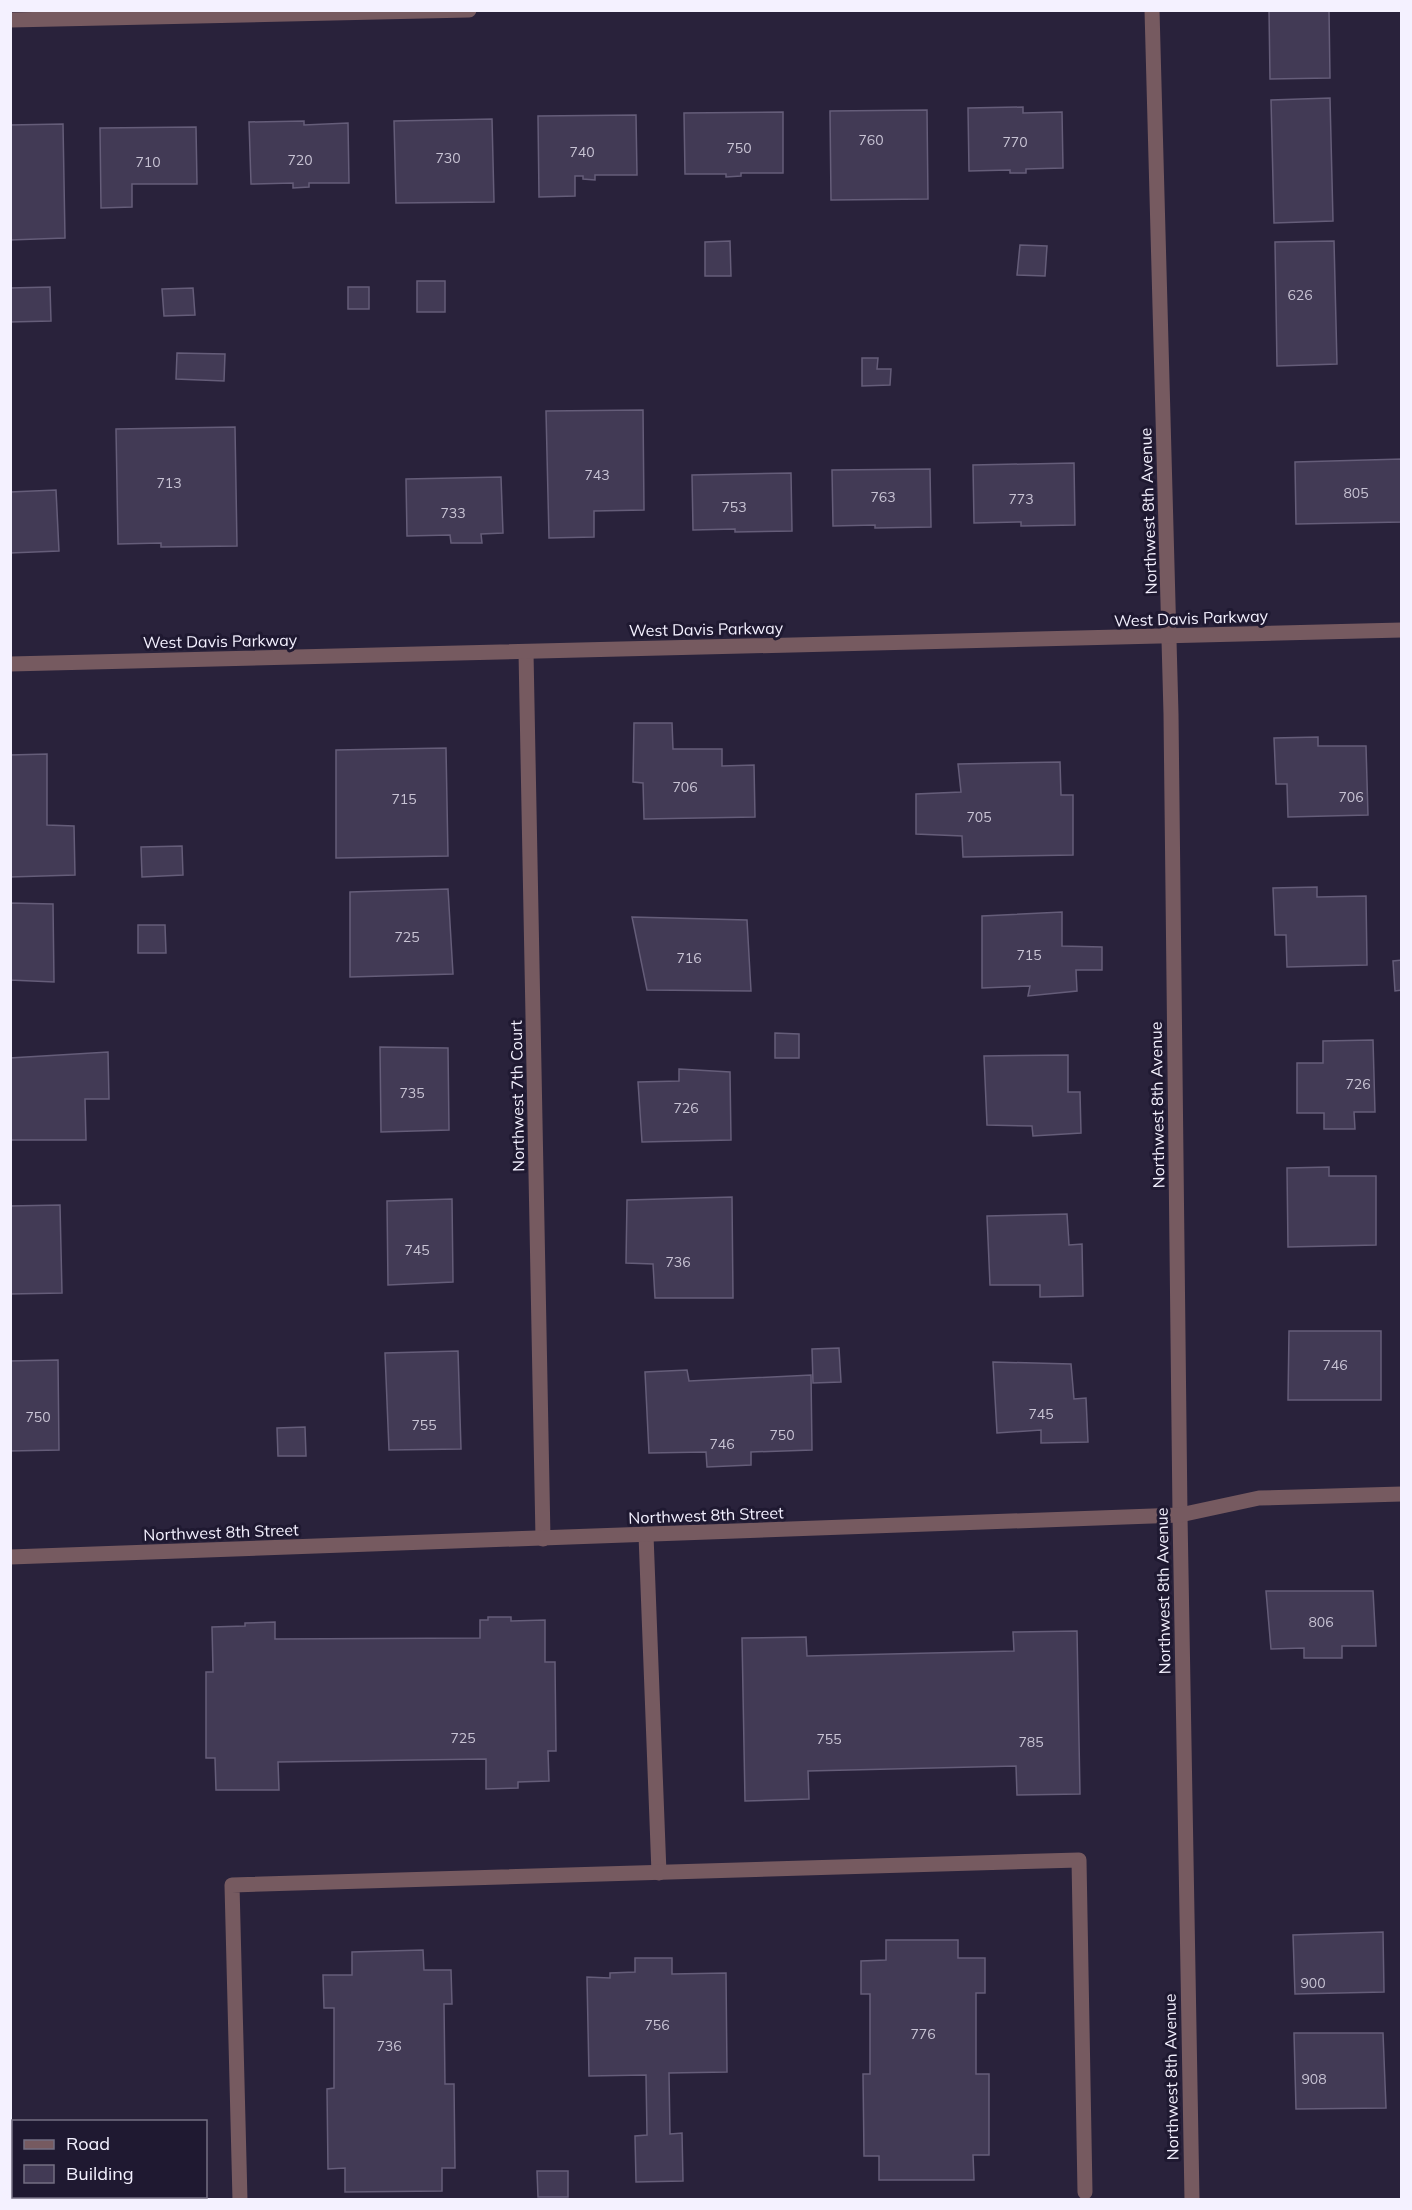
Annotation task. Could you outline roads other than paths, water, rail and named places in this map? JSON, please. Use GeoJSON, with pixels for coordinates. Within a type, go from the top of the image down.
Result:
{"type":"FeatureCollection","features":[{"type":"Feature","properties":{"kind":"street"},"geometry":{"type":"LineString","coordinates":[[10,20],[469,10]]}},
{"type":"Feature","properties":{"kind":"street","name":"Northwest 8th Avenue"},"geometry":{"type":"LineString","coordinates":[[1152,10],[1169,637],[1180,1515],[1192,2199]]}},
{"type":"Feature","properties":{"kind":"street","name":"West Davis Parkway"},"geometry":{"type":"LineString","coordinates":[[10,664],[1401,630]]}},
{"type":"Feature","properties":{"kind":"street","name":"Northwest 7th Court"},"geometry":{"type":"LineString","coordinates":[[526,651],[543,1539]]}},
{"type":"Feature","properties":{"kind":"street","name":"Northwest 8th Street"},"geometry":{"type":"LineString","coordinates":[[10,1557],[1180,1515],[1258,1498],[1401,1494]]}},
{"type":"Feature","properties":{"kind":"street"},"geometry":{"type":"LineString","coordinates":[[646,1535],[659,1873]]}},
{"type":"Feature","properties":{"kind":"street"},"geometry":{"type":"LineString","coordinates":[[240,2199],[231,1885],[1079,1860],[1084,2192]]}}]}
